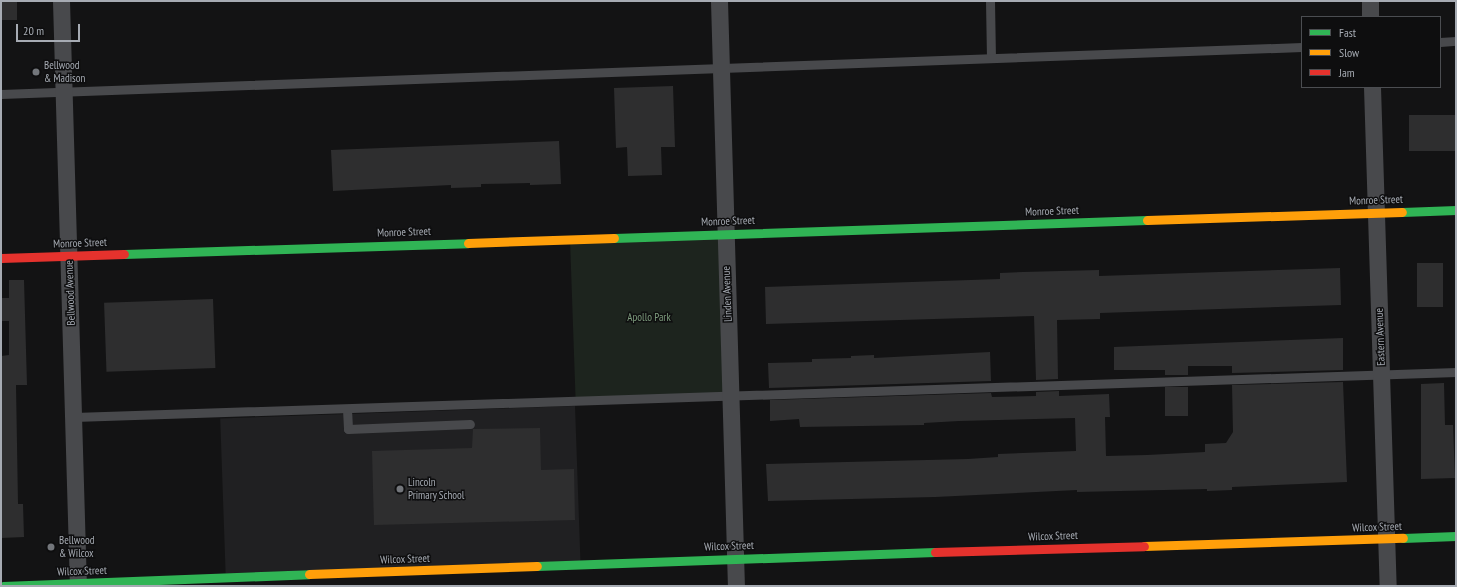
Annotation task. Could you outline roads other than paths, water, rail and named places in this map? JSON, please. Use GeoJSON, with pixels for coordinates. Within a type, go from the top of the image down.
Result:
{"type":"FeatureCollection","features":[{"type":"Feature","properties":{"kind":"street","name":"Bellwood Avenue"},"geometry":{"type":"LineString","coordinates":[[61,1],[78,585]]}},
{"type":"Feature","properties":{"kind":"street","name":"Linden Avenue"},"geometry":{"type":"LineString","coordinates":[[719,1],[736,586]]}},
{"type":"Feature","properties":{"kind":"street"},"geometry":{"type":"LineString","coordinates":[[1370,1],[1370,16]]}},
{"type":"Feature","properties":{"kind":"street","name":"Eastern Avenue"},"geometry":{"type":"LineString","coordinates":[[1372,88],[1388,586]]}},
{"type":"Feature","properties":{"kind":"street","name":"Monroe Street"},"geometry":{"type":"LineString","coordinates":[[1,258],[1456,210]]}},
{"type":"Feature","properties":{"kind":"street","name":"Wilcox Street"},"geometry":{"type":"LineString","coordinates":[[3,586],[78,585],[735,558],[1456,536]]}},
{"type":"Feature","properties":{"kind":"lane"},"geometry":{"type":"LineString","coordinates":[[990,1],[991,58]]}},
{"type":"Feature","properties":{"kind":"lane"},"geometry":{"type":"LineString","coordinates":[[1441,42],[1456,41]]}},
{"type":"Feature","properties":{"kind":"lane"},"geometry":{"type":"LineString","coordinates":[[1,94],[1301,47]]}},
{"type":"Feature","properties":{"kind":"lane"},"geometry":{"type":"LineString","coordinates":[[74,417],[1456,372]]}},
{"type":"Feature","properties":{"kind":"lane"},"geometry":{"type":"LineString","coordinates":[[347,408],[348,429],[470,424]]}},
{"type":"Feature","properties":{"kind":"place","name":"Bellwood & Madison"},"geometry":{"type":"Point","coordinates":[36,72]}},
{"type":"Feature","properties":{"kind":"place","name":"Lincoln Primary School"},"geometry":{"type":"Point","coordinates":[400,489]}},
{"type":"Feature","properties":{"kind":"place","name":"Bellwood & Wilcox"},"geometry":{"type":"Point","coordinates":[51,547]}},
{"type":"Feature","properties":{"kind":"park label","name":"Apollo Park"},"geometry":{"type":"Point","coordinates":[649,317]}}]}
